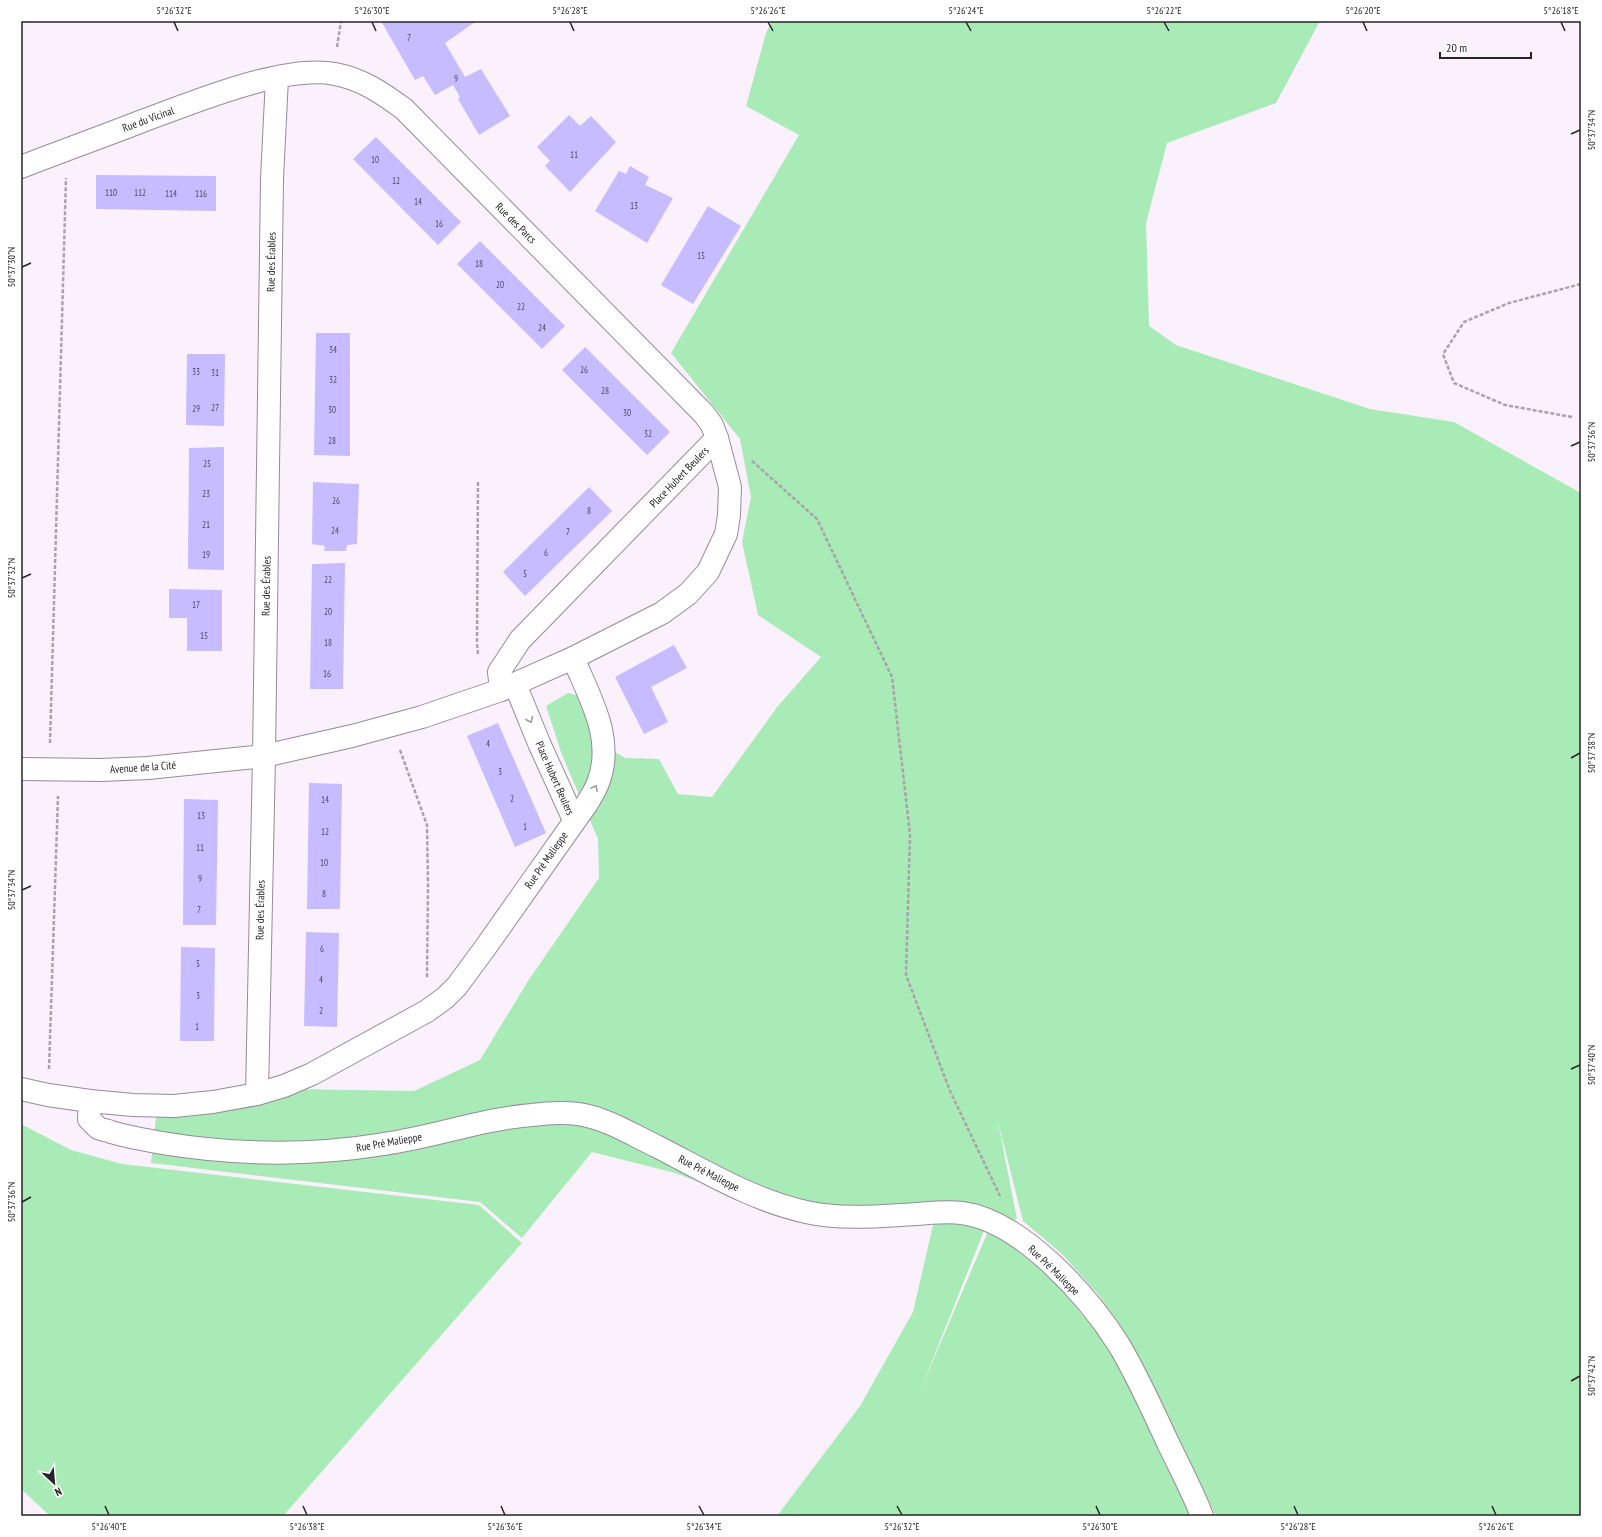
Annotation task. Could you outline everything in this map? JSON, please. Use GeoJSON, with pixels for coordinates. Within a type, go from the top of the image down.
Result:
{"type":"FeatureCollection","features":[{"type":"Feature","properties":{"kind":"street","name":"Rue des Parcs"},"geometry":{"type":"LineString","coordinates":[[277,78],[300,73],[334,73],[357,80],[378,90],[404,109],[704,414],[712,425],[717,438]]}},
{"type":"Feature","properties":{"kind":"street","name":"Rue du Vicinal"},"geometry":{"type":"LineString","coordinates":[[21,167],[214,95],[277,78]]}},
{"type":"Feature","properties":{"kind":"street","name":"Rue des Érables"},"geometry":{"type":"LineString","coordinates":[[257,1094],[264,756],[272,186],[277,78]]}},
{"type":"Feature","properties":{"kind":"street","name":"Place Hubert Beulers"},"geometry":{"type":"LineString","coordinates":[[264,756],[352,736],[422,717],[505,682],[573,658],[662,613],[688,594],[708,572],[726,534],[729,515],[730,487],[717,438]]}},
{"type":"Feature","properties":{"kind":"street","name":"Place Hubert Beulers"},"geometry":{"type":"LineString","coordinates":[[573,658],[599,718],[603,736],[604,756],[598,783],[586,804],[574,820],[539,743],[505,682],[520,640],[717,438]]}},
{"type":"Feature","properties":{"kind":"street","name":"Avenue de la Cité"},"geometry":{"type":"LineString","coordinates":[[21,769],[54,770],[148,768],[264,756]]}},
{"type":"Feature","properties":{"kind":"street","name":"Rue Pré Malieppe"},"geometry":{"type":"LineString","coordinates":[[21,1089],[48,1095],[90,1101],[133,1105],[174,1106],[213,1102],[257,1094],[284,1086],[312,1074],[426,1011],[445,998],[457,986],[485,948],[574,820]]}},
{"type":"Feature","properties":{"kind":"street","name":"Rue Pré Malieppe"},"geometry":{"type":"LineString","coordinates":[[90,1101],[89,1119],[98,1128],[153,1142],[242,1152],[301,1151],[379,1145],[529,1115],[557,1113],[578,1114],[600,1120],[626,1131],[757,1197],[806,1212],[825,1216],[848,1217],[946,1212],[973,1215],[992,1222],[1009,1231],[1041,1255],[1097,1314],[1120,1347],[1144,1393],[1202,1516]]}},
{"type":"Feature","properties":{"kind":"path"},"geometry":{"type":"LineString","coordinates":[[48,1095],[66,150]]}},
{"type":"Feature","properties":{"kind":"path"},"geometry":{"type":"LineString","coordinates":[[1572,417],[1504,405],[1454,383],[1443,354],[1464,322],[1509,303],[1581,284]]}},
{"type":"Feature","properties":{"kind":"path"},"geometry":{"type":"LineString","coordinates":[[747,456],[817,519],[892,677],[910,834],[906,975],[950,1091],[1003,1201]]}},
{"type":"Feature","properties":{"kind":"path"},"geometry":{"type":"LineString","coordinates":[[478,482],[477,651],[482,663],[505,682]]}},
{"type":"Feature","properties":{"kind":"path"},"geometry":{"type":"LineString","coordinates":[[391,725],[427,825],[428,892],[426,1011]]}},
{"type":"Feature","properties":{"kind":"green space"},"geometry":{"type":"Polygon","coordinates":[[[772,21],[1320,21],[1276,103],[1167,143],[1146,223],[1149,326],[1176,345],[1370,409],[1454,422],[1581,493],[1581,1516],[1216,1516],[1131,1343],[1113,1315],[1097,1293],[1061,1253],[1023,1221],[998,1122],[1017,1219],[986,1226],[920,1391],[989,1229],[1052,1278],[1128,1371],[1187,1505],[1189,1516],[777,1516],[860,1406],[913,1312],[936,1212],[754,1203],[675,1173],[592,1152],[522,1238],[480,1202],[151,1163],[157,1108],[292,1089],[414,1091],[480,1060],[528,981],[599,878],[598,839],[562,755],[546,706],[568,693],[580,696],[598,742],[625,758],[659,759],[678,794],[712,797],[778,706],[821,657],[758,615],[742,542],[751,497],[740,439],[671,353],[799,135],[746,106],[766,33],[772,21]]]}},
{"type":"Feature","properties":{"kind":"green space"},"geometry":{"type":"Polygon","coordinates":[[[21,1124],[71,1150],[122,1164],[479,1205],[522,1243],[283,1516],[50,1516],[21,1489],[21,1124]]]}},
{"type":"Feature","properties":{"kind":"building"},"geometry":{"type":"Polygon","coordinates":[[[381,21],[474,21],[475,22],[445,43],[465,77],[481,69],[510,116],[479,135],[458,99],[460,97],[453,85],[435,95],[423,76],[415,80],[381,21]]]}},
{"type":"Feature","properties":{"kind":"building"},"geometry":{"type":"Polygon","coordinates":[[[569,115],[580,126],[591,116],[616,142],[570,192],[545,166],[550,161],[537,147],[569,115]]]}},
{"type":"Feature","properties":{"kind":"building"},"geometry":{"type":"Polygon","coordinates":[[[376,137],[461,222],[438,245],[353,159],[376,137]]]}},
{"type":"Feature","properties":{"kind":"building"},"geometry":{"type":"Polygon","coordinates":[[[630,166],[649,177],[645,185],[673,198],[647,243],[595,211],[619,171],[626,174],[630,166]]]}},
{"type":"Feature","properties":{"kind":"building"},"geometry":{"type":"Polygon","coordinates":[[[96,175],[216,176],[216,211],[96,209],[96,175]]]}},
{"type":"Feature","properties":{"kind":"building"},"geometry":{"type":"Polygon","coordinates":[[[708,206],[741,226],[693,304],[661,285],[708,206]]]}},
{"type":"Feature","properties":{"kind":"building"},"geometry":{"type":"Polygon","coordinates":[[[480,241],[565,326],[542,349],[457,264],[480,241]]]}},
{"type":"Feature","properties":{"kind":"building"},"geometry":{"type":"Polygon","coordinates":[[[316,333],[350,333],[350,456],[314,455],[316,333]]]}},
{"type":"Feature","properties":{"kind":"building"},"geometry":{"type":"Polygon","coordinates":[[[585,347],[670,432],[647,455],[562,370],[585,347]]]}},
{"type":"Feature","properties":{"kind":"building"},"geometry":{"type":"Polygon","coordinates":[[[187,354],[225,354],[224,426],[186,425],[187,354]]]}},
{"type":"Feature","properties":{"kind":"building"},"geometry":{"type":"Polygon","coordinates":[[[224,447],[224,570],[188,569],[189,448],[224,447]]]}},
{"type":"Feature","properties":{"kind":"building"},"geometry":{"type":"Polygon","coordinates":[[[313,482],[359,484],[357,544],[347,545],[346,551],[324,551],[325,546],[312,544],[313,482]]]}},
{"type":"Feature","properties":{"kind":"building"},"geometry":{"type":"Polygon","coordinates":[[[589,487],[612,511],[525,596],[503,572],[589,487]]]}},
{"type":"Feature","properties":{"kind":"building"},"geometry":{"type":"Polygon","coordinates":[[[345,563],[343,689],[310,689],[312,564],[345,563]]]}},
{"type":"Feature","properties":{"kind":"building"},"geometry":{"type":"Polygon","coordinates":[[[169,589],[222,590],[222,651],[187,651],[187,618],[169,618],[169,589]]]}},
{"type":"Feature","properties":{"kind":"building"},"geometry":{"type":"Polygon","coordinates":[[[674,645],[687,668],[651,687],[668,722],[644,734],[615,677],[674,645]]]}},
{"type":"Feature","properties":{"kind":"building"},"geometry":{"type":"Polygon","coordinates":[[[498,723],[546,833],[515,847],[467,736],[498,723]]]}},
{"type":"Feature","properties":{"kind":"building"},"geometry":{"type":"Polygon","coordinates":[[[309,783],[342,784],[340,909],[307,909],[309,783]]]}},
{"type":"Feature","properties":{"kind":"building"},"geometry":{"type":"Polygon","coordinates":[[[184,799],[218,800],[216,925],[183,925],[184,799]]]}},
{"type":"Feature","properties":{"kind":"building"},"geometry":{"type":"Polygon","coordinates":[[[306,932],[339,933],[337,1027],[304,1026],[306,932]]]}},
{"type":"Feature","properties":{"kind":"building"},"geometry":{"type":"Polygon","coordinates":[[[181,947],[215,948],[214,1041],[180,1041],[181,947]]]}}]}
